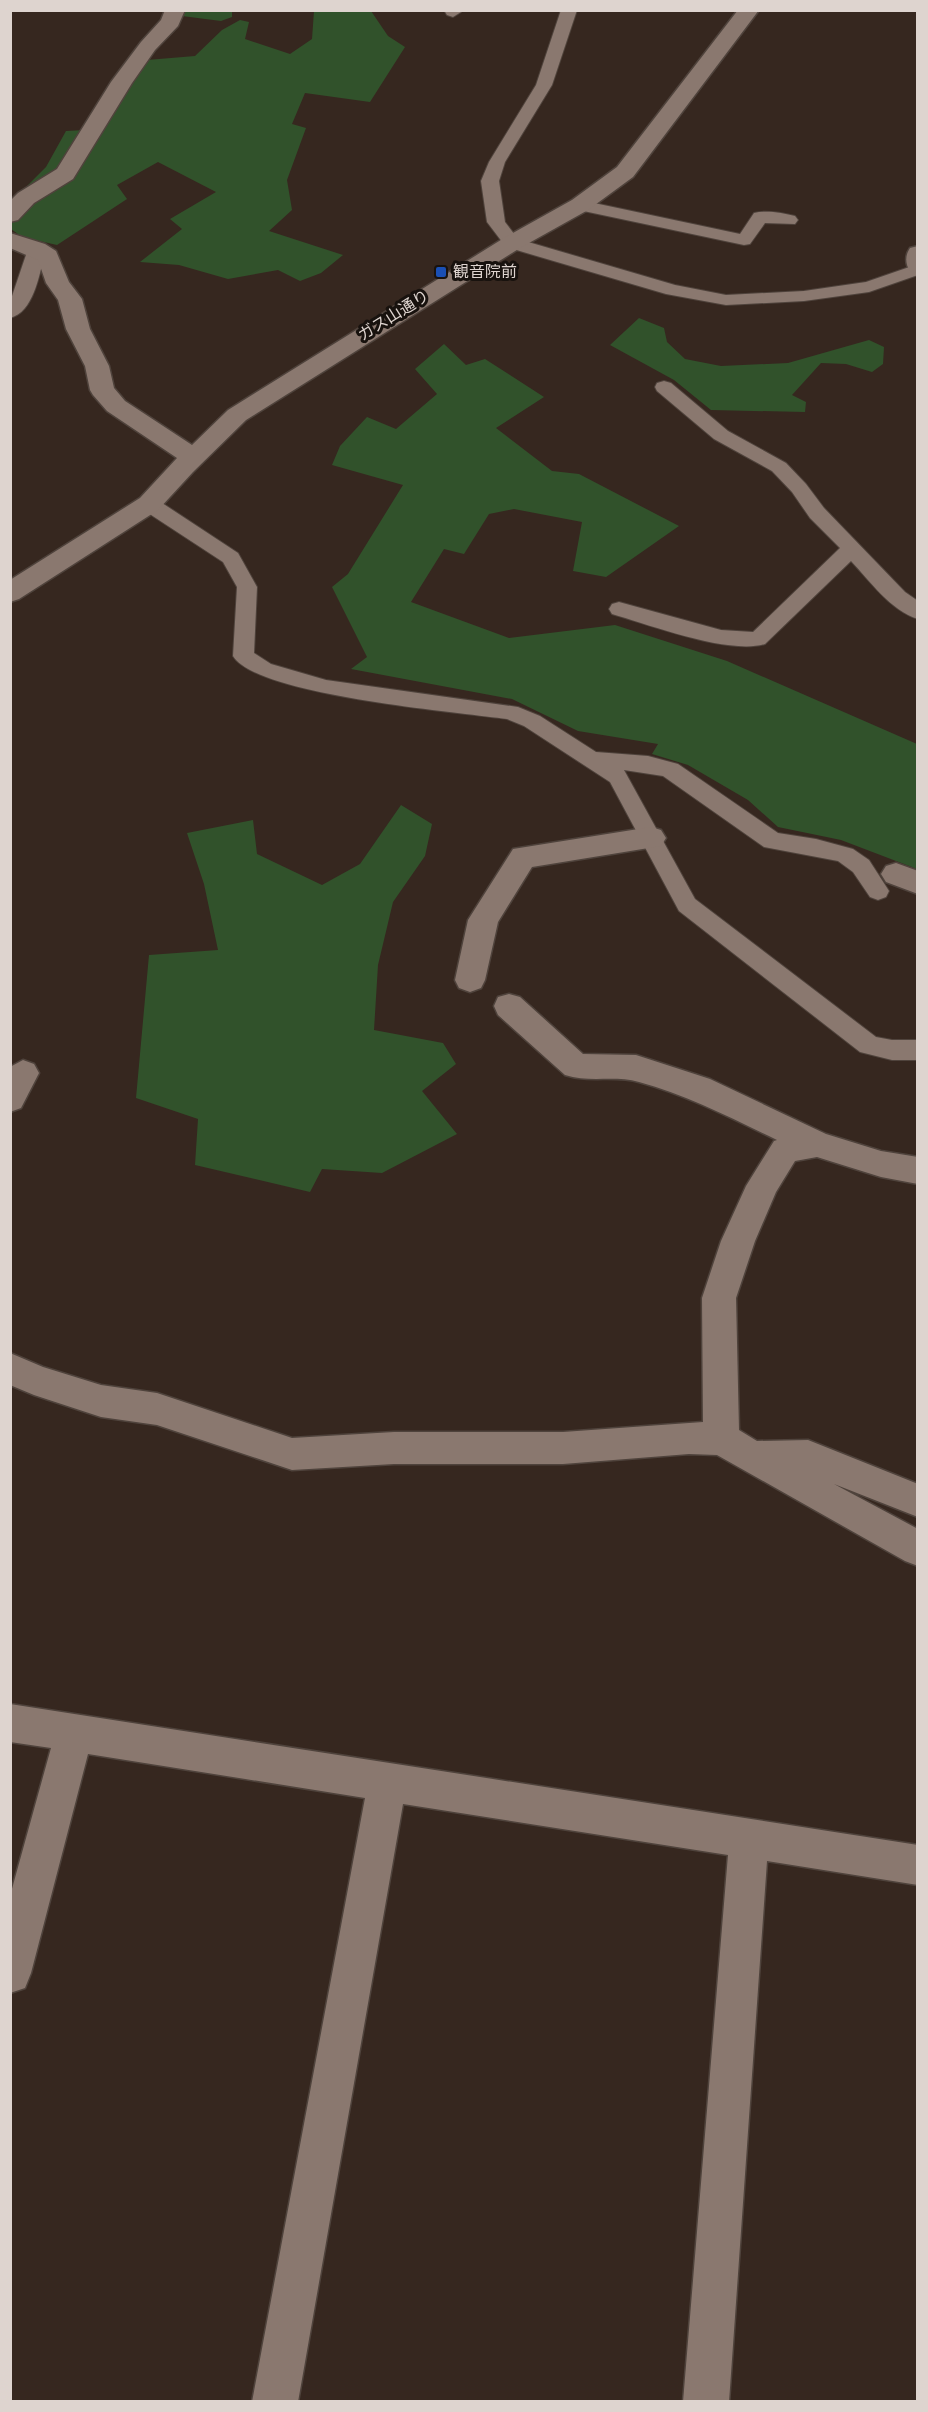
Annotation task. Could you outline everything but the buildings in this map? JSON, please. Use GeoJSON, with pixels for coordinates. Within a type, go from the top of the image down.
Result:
{"type":"FeatureCollection","features":[{"type":"Feature","properties":{"kind":"street"},"geometry":{"type":"LineString","coordinates":[[10,215],[26,198],[65,174],[122,82],[148,46],[171,22],[175,10]]}},
{"type":"Feature","properties":{"kind":"street","name":"ガス山通り"},"geometry":{"type":"LineString","coordinates":[[10,593],[149,504],[237,415],[512,243],[580,205],[625,172],[749,10]]}},
{"type":"Feature","properties":{"kind":"street"},"geometry":{"type":"LineString","coordinates":[[10,240],[37,249],[48,256],[58,283],[70,298],[78,329],[97,366],[102,390],[116,406],[193,457]]}},
{"type":"Feature","properties":{"kind":"street"},"geometry":{"type":"LineString","coordinates":[[918,253],[918,267]]}},
{"type":"Feature","properties":{"kind":"street"},"geometry":{"type":"LineString","coordinates":[[470,980],[483,920],[523,857],[651,837]]}},
{"type":"Feature","properties":{"kind":"street"},"geometry":{"type":"LineString","coordinates":[[509,1006],[576,1066],[636,1068],[699,1088],[817,1144],[881,1164],[918,1171]]}},
{"type":"Feature","properties":{"kind":"street"},"geometry":{"type":"LineString","coordinates":[[735,1448],[718,1298],[738,1241],[762,1186],[785,1150],[817,1144]]}},
{"type":"Feature","properties":{"kind":"street"},"geometry":{"type":"LineString","coordinates":[[10,1368],[34,1380],[101,1401],[157,1409],[292,1454],[394,1448],[563,1448],[689,1438],[735,1448],[808,1456],[918,1501]]}},
{"type":"Feature","properties":{"kind":"street"},"geometry":{"type":"LineString","coordinates":[[735,1448],[918,1549]]}},
{"type":"Feature","properties":{"kind":"street"},"geometry":{"type":"LineString","coordinates":[[10,1723],[918,1865]]}},
{"type":"Feature","properties":{"kind":"street"},"geometry":{"type":"LineString","coordinates":[[10,1973],[74,1733]]}},
{"type":"Feature","properties":{"kind":"street"},"geometry":{"type":"LineString","coordinates":[[275,2402],[387,1783]]}},
{"type":"Feature","properties":{"kind":"street"},"geometry":{"type":"LineString","coordinates":[[706,2402],[749,1839]]}},
{"type":"Feature","properties":{"kind":"lane"},"geometry":{"type":"LineString","coordinates":[[568,10],[544,85],[497,162],[490,181],[496,222],[512,243],[672,290],[726,300],[792,297],[869,287],[918,267]]}},
{"type":"Feature","properties":{"kind":"lane"},"geometry":{"type":"LineString","coordinates":[[580,205],[744,240],[760,216],[789,220]]}},
{"type":"Feature","properties":{"kind":"lane"},"geometry":{"type":"LineString","coordinates":[[10,313],[21,301],[37,249]]}},
{"type":"Feature","properties":{"kind":"lane"},"geometry":{"type":"LineString","coordinates":[[664,387],[721,435],[779,467],[799,488],[817,513],[898,597],[918,612]]}},
{"type":"Feature","properties":{"kind":"lane"},"geometry":{"type":"LineString","coordinates":[[149,504],[231,558],[247,587],[243,656],[264,669],[326,687],[510,712],[532,721],[618,777],[687,904],[869,1045],[892,1050],[918,1050]]}},
{"type":"Feature","properties":{"kind":"lane"},"geometry":{"type":"LineString","coordinates":[[619,609],[721,637],[758,639],[852,548]]}},
{"type":"Feature","properties":{"kind":"lane"},"geometry":{"type":"LineString","coordinates":[[592,759],[648,764],[670,770],[690,781],[772,841],[816,847],[844,855],[861,866],[897,882]]}},
{"type":"Feature","properties":{"kind":"green space"},"geometry":{"type":"Polygon","coordinates":[[[181,11],[232,11],[232,17],[221,21],[182,16],[181,11]]]}},
{"type":"Feature","properties":{"kind":"green space"},"geometry":{"type":"Polygon","coordinates":[[[314,11],[371,11],[388,36],[405,47],[370,102],[305,93],[292,124],[306,128],[287,180],[292,210],[269,231],[343,255],[321,273],[300,281],[278,270],[228,279],[179,265],[140,262],[182,229],[170,219],[216,192],[158,162],[117,185],[127,199],[57,245],[22,237],[11,229],[10,203],[46,167],[66,131],[104,129],[147,60],[195,56],[222,30],[240,20],[249,22],[245,39],[290,54],[312,39],[314,11]]]}},
{"type":"Feature","properties":{"kind":"green space"},"geometry":{"type":"Polygon","coordinates":[[[639,318],[664,328],[667,342],[685,359],[721,366],[788,363],[869,340],[884,347],[883,364],[872,372],[846,364],[821,363],[792,395],[806,402],[805,412],[711,410],[674,380],[610,345],[639,318]]]}},
{"type":"Feature","properties":{"kind":"green space"},"geometry":{"type":"Polygon","coordinates":[[[444,344],[466,365],[485,359],[544,397],[496,428],[552,471],[579,474],[679,526],[606,577],[573,571],[582,522],[514,509],[489,514],[464,554],[444,549],[411,602],[509,638],[615,625],[727,661],[917,744],[917,869],[841,840],[778,827],[748,800],[688,765],[652,754],[658,744],[578,731],[512,699],[351,669],[367,657],[332,587],[348,574],[403,485],[332,465],[340,446],[367,417],[396,429],[437,394],[415,369],[444,344]]]}},
{"type":"Feature","properties":{"kind":"green space"},"geometry":{"type":"Polygon","coordinates":[[[401,805],[432,824],[425,856],[393,902],[378,965],[374,1030],[443,1043],[456,1064],[422,1091],[457,1134],[382,1173],[322,1169],[310,1192],[195,1165],[198,1119],[136,1098],[149,955],[218,950],[204,884],[187,833],[253,820],[257,854],[322,885],[360,864],[401,805]]]}},
{"type":"Feature","properties":{"kind":"place","name":"観音院前"},"geometry":{"type":"Point","coordinates":[441,272]}}]}
